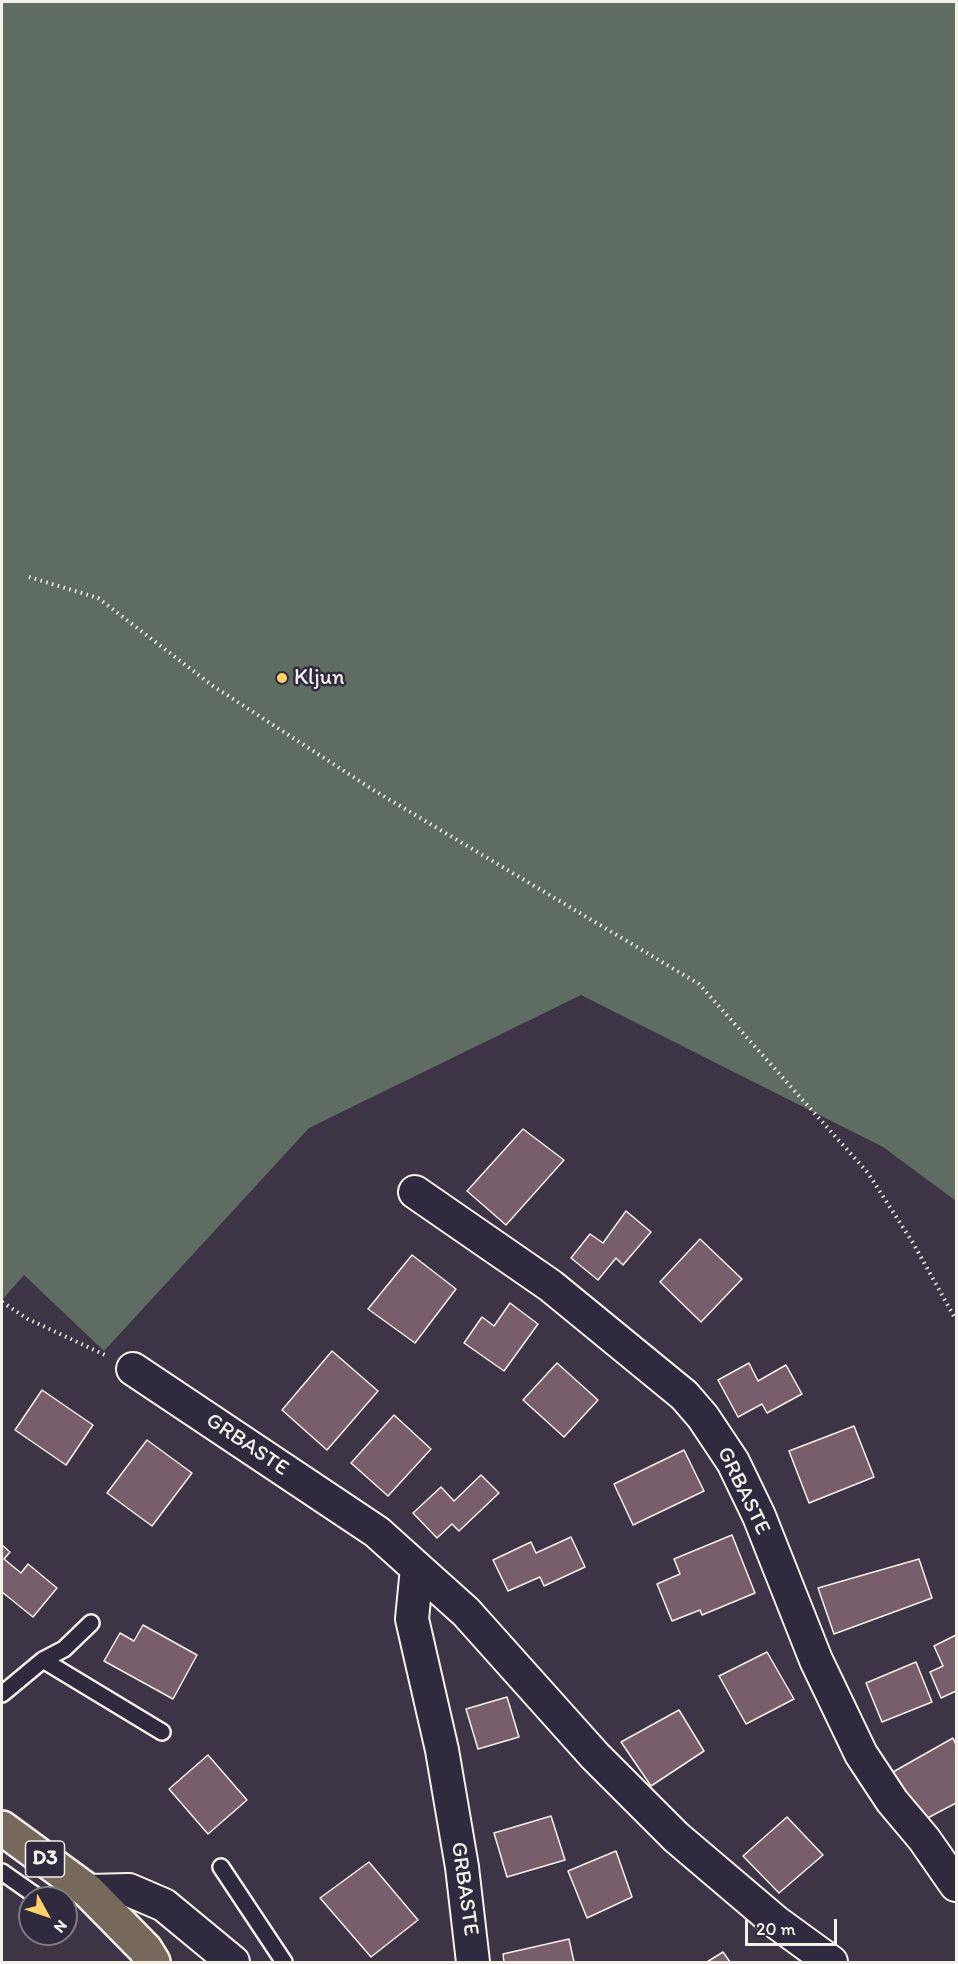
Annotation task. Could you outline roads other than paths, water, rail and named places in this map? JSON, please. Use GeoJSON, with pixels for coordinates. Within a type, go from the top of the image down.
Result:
{"type":"FeatureCollection","features":[{"type":"Feature","properties":{"kind":"main road","name":"D3"},"geometry":{"type":"LineString","coordinates":[[2,1829],[88,1891],[145,1949],[153,1962]]}},
{"type":"Feature","properties":{"kind":"street","name":"GRBASTE"},"geometry":{"type":"LineString","coordinates":[[415,1192],[551,1286],[684,1395],[703,1417],[733,1462],[759,1516],[816,1660],[861,1754],[892,1802],[924,1839],[957,1885]]}},
{"type":"Feature","properties":{"kind":"street","name":"GRBASTE"},"geometry":{"type":"LineString","coordinates":[[133,1369],[377,1532],[466,1612],[595,1756],[676,1837],[776,1922],[831,1962]]}},
{"type":"Feature","properties":{"kind":"street","name":"GRBASTE"},"geometry":{"type":"LineString","coordinates":[[417,1568],[412,1619],[442,1750],[462,1867],[473,1962]]}},
{"type":"Feature","properties":{"kind":"street"},"geometry":{"type":"LineString","coordinates":[[88,1891],[129,1890],[164,1905],[233,1962]]}},
{"type":"Feature","properties":{"kind":"lane"},"geometry":{"type":"LineString","coordinates":[[2,1694],[43,1660],[64,1649],[91,1623]]}},
{"type":"Feature","properties":{"kind":"lane"},"geometry":{"type":"LineString","coordinates":[[43,1660],[162,1732]]}},
{"type":"Feature","properties":{"kind":"lane"},"geometry":{"type":"LineString","coordinates":[[221,1867],[284,1962]]}},
{"type":"Feature","properties":{"kind":"lane"},"geometry":{"type":"LineString","coordinates":[[2,1872],[22,1886]]}},
{"type":"Feature","properties":{"kind":"place","name":"Kljun"},"geometry":{"type":"Point","coordinates":[282,678]}}]}
